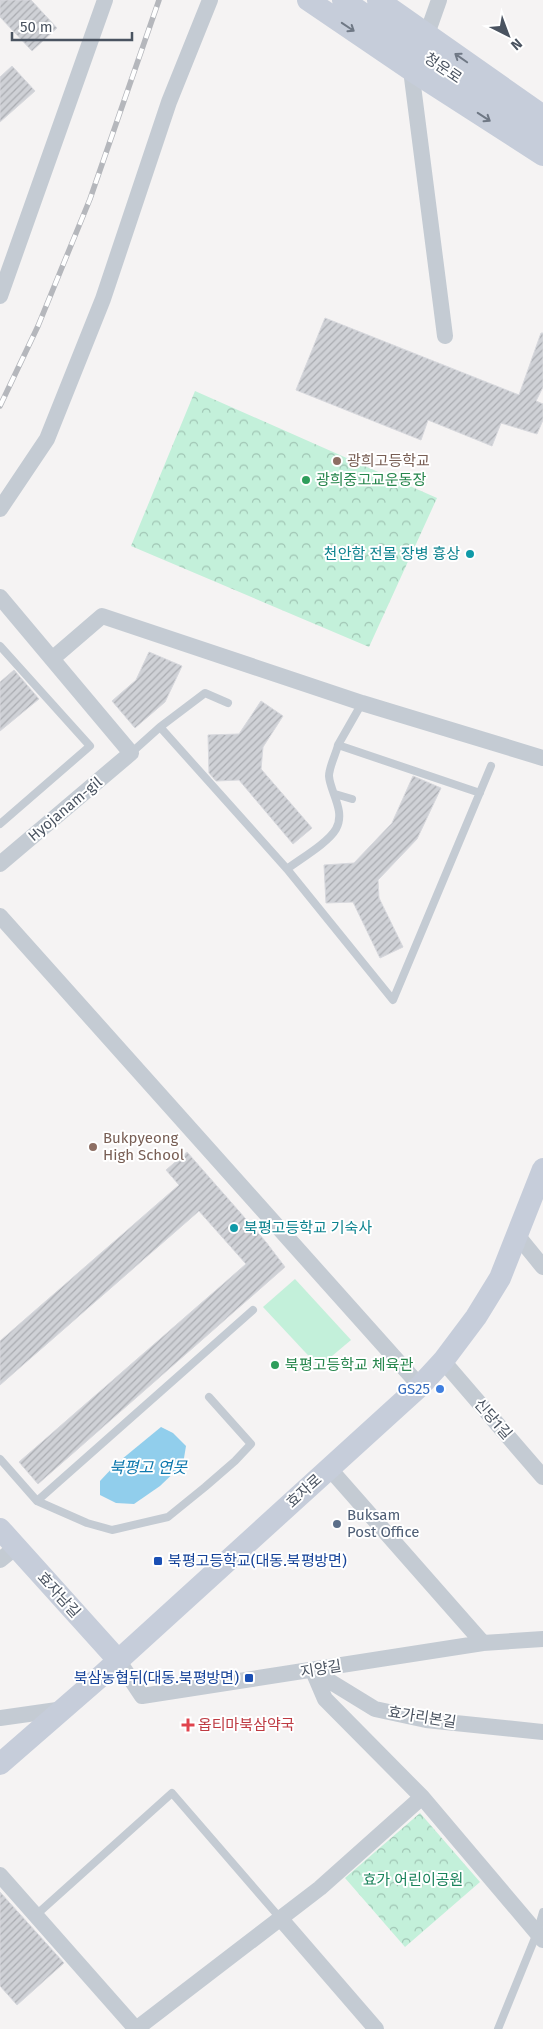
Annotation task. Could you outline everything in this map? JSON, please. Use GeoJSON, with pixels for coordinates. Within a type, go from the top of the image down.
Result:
{"type":"FeatureCollection","features":[{"type":"Feature","properties":{"kind":"street"},"geometry":{"type":"LineString","coordinates":[[0,296],[105,0]]}},
{"type":"Feature","properties":{"kind":"street"},"geometry":{"type":"LineString","coordinates":[[0,509],[47,439],[103,299],[169,102],[210,0]]}},
{"type":"Feature","properties":{"kind":"street"},"geometry":{"type":"LineString","coordinates":[[308,0],[411,70],[543,155]]}},
{"type":"Feature","properties":{"kind":"street","name":"청운로"},"geometry":{"type":"LineString","coordinates":[[343,0],[543,136]]}},
{"type":"Feature","properties":{"kind":"street"},"geometry":{"type":"LineString","coordinates":[[378,0],[543,116]]}},
{"type":"Feature","properties":{"kind":"street"},"geometry":{"type":"LineString","coordinates":[[427,34],[439,0]]}},
{"type":"Feature","properties":{"kind":"street"},"geometry":{"type":"LineString","coordinates":[[411,70],[445,336]]}},
{"type":"Feature","properties":{"kind":"street"},"geometry":{"type":"LineString","coordinates":[[0,596],[131,753]]}},
{"type":"Feature","properties":{"kind":"street"},"geometry":{"type":"LineString","coordinates":[[52,659],[102,616],[362,703],[543,758]]}},
{"type":"Feature","properties":{"kind":"street","name":"Hyojanam-gil"},"geometry":{"type":"LineString","coordinates":[[0,864],[131,753]]}},
{"type":"Feature","properties":{"kind":"street"},"geometry":{"type":"LineString","coordinates":[[0,916],[420,1386]]}},
{"type":"Feature","properties":{"kind":"street","name":"효자로"},"geometry":{"type":"LineString","coordinates":[[0,1764],[118,1660],[420,1386],[443,1361],[476,1317],[500,1278],[543,1168]]}},
{"type":"Feature","properties":{"kind":"street"},"geometry":{"type":"LineString","coordinates":[[517,1235],[543,1267]]}},
{"type":"Feature","properties":{"kind":"street","name":"신당1길"},"geometry":{"type":"LineString","coordinates":[[443,1361],[543,1477]]}},
{"type":"Feature","properties":{"kind":"street"},"geometry":{"type":"LineString","coordinates":[[329,1468],[483,1643]]}},
{"type":"Feature","properties":{"kind":"street","name":"효자남길"},"geometry":{"type":"LineString","coordinates":[[0,1529],[8,1554],[118,1660]]}},
{"type":"Feature","properties":{"kind":"street","name":"지양길"},"geometry":{"type":"LineString","coordinates":[[118,1660],[142,1696],[483,1643],[543,1639]]}},
{"type":"Feature","properties":{"kind":"street"},"geometry":{"type":"LineString","coordinates":[[312,1671],[326,1698],[422,1797],[540,1936]]}},
{"type":"Feature","properties":{"kind":"street","name":"효가리본길"},"geometry":{"type":"LineString","coordinates":[[312,1671],[375,1710],[426,1720],[543,1732]]}},
{"type":"Feature","properties":{"kind":"street"},"geometry":{"type":"LineString","coordinates":[[0,1718],[64,1708]]}},
{"type":"Feature","properties":{"kind":"street"},"geometry":{"type":"LineString","coordinates":[[0,1875],[136,2029],[337,1874],[422,1797]]}},
{"type":"Feature","properties":{"kind":"street"},"geometry":{"type":"LineString","coordinates":[[280,1918],[376,2029]]}},
{"type":"Feature","properties":{"kind":"lane"},"geometry":{"type":"LineString","coordinates":[[0,646],[90,746],[0,824]]}},
{"type":"Feature","properties":{"kind":"lane"},"geometry":{"type":"LineString","coordinates":[[131,753],[160,726],[205,693],[228,703]]}},
{"type":"Feature","properties":{"kind":"lane"},"geometry":{"type":"LineString","coordinates":[[287,869],[336,829],[339,815],[329,775],[338,746],[362,703]]}},
{"type":"Feature","properties":{"kind":"lane"},"geometry":{"type":"LineString","coordinates":[[160,726],[287,869],[392,1000],[491,766]]}},
{"type":"Feature","properties":{"kind":"lane"},"geometry":{"type":"LineString","coordinates":[[338,746],[480,793]]}},
{"type":"Feature","properties":{"kind":"lane"},"geometry":{"type":"LineString","coordinates":[[335,794],[352,798]]}},
{"type":"Feature","properties":{"kind":"lane"},"geometry":{"type":"LineString","coordinates":[[37,1501],[253,1310]]}},
{"type":"Feature","properties":{"kind":"lane"},"geometry":{"type":"LineString","coordinates":[[0,1459],[37,1501],[87,1523],[112,1530],[168,1517],[206,1487],[251,1444],[209,1397]]}},
{"type":"Feature","properties":{"kind":"lane"},"geometry":{"type":"LineString","coordinates":[[36,1915],[172,1794],[280,1918]]}},
{"type":"Feature","properties":{"kind":"lane"},"geometry":{"type":"LineString","coordinates":[[498,2029],[540,1936],[543,1912]]}},
{"type":"Feature","properties":{"kind":"green space"},"geometry":{"type":"Polygon","coordinates":[[[195,391],[437,498],[369,647],[131,546],[195,391]]]}},
{"type":"Feature","properties":{"kind":"green space"},"geometry":{"type":"Polygon","coordinates":[[[295,1279],[351,1340],[319,1367],[263,1307],[295,1279]]]}},
{"type":"Feature","properties":{"kind":"green space","name":"효가 어린이공원"},"geometry":{"type":"Polygon","coordinates":[[[420,1813],[480,1882],[405,1947],[345,1878],[420,1813]]]}},
{"type":"Feature","properties":{"kind":"water","name":"북평고 연못"},"geometry":{"type":"Polygon","coordinates":[[[161,1427],[173,1433],[186,1446],[183,1464],[160,1486],[134,1504],[116,1503],[100,1495],[100,1481],[116,1464],[161,1427]]]}},
{"type":"Feature","properties":{"kind":"building"},"geometry":{"type":"Polygon","coordinates":[[[0,0],[31,0],[57,28],[32,51],[0,17],[0,0]]]}},
{"type":"Feature","properties":{"kind":"building"},"geometry":{"type":"Polygon","coordinates":[[[12,66],[35,91],[0,122],[0,77],[12,66]]]}},
{"type":"Feature","properties":{"kind":"building"},"geometry":{"type":"Polygon","coordinates":[[[325,318],[519,395],[541,333],[543,333],[543,387],[536,401],[543,404],[543,420],[537,434],[501,423],[492,446],[428,420],[421,440],[296,390],[325,318]]]}},
{"type":"Feature","properties":{"kind":"building"},"geometry":{"type":"Polygon","coordinates":[[[149,652],[182,666],[165,702],[135,728],[112,701],[136,680],[149,652]]]}},
{"type":"Feature","properties":{"kind":"building"},"geometry":{"type":"Polygon","coordinates":[[[14,670],[39,699],[0,731],[0,682],[14,670]]]}},
{"type":"Feature","properties":{"kind":"building"},"geometry":{"type":"Polygon","coordinates":[[[261,701],[283,716],[263,747],[261,769],[312,828],[293,844],[239,780],[216,781],[209,773],[208,735],[239,734],[261,701]]]}},
{"type":"Feature","properties":{"kind":"building"},"geometry":{"type":"Polygon","coordinates":[[[413,776],[441,788],[417,839],[378,880],[379,898],[403,947],[380,958],[353,902],[326,903],[324,865],[354,863],[392,823],[413,776]]]}},
{"type":"Feature","properties":{"kind":"building"},"geometry":{"type":"Polygon","coordinates":[[[187,1152],[266,1242],[285,1267],[38,1484],[19,1462],[246,1264],[199,1211],[0,1385],[0,1341],[179,1185],[166,1170],[187,1152]]]}},
{"type":"Feature","properties":{"kind":"building"},"geometry":{"type":"Polygon","coordinates":[[[0,1892],[64,1963],[17,2005],[0,1986],[0,1892]]]}},
{"type":"Feature","properties":{"kind":"railway"},"geometry":{"type":"LineString","coordinates":[[0,406],[38,326],[90,199],[159,0]]}},
{"type":"Feature","properties":{"kind":"place","name":"광희고등학교"},"geometry":{"type":"Point","coordinates":[337,461]}},
{"type":"Feature","properties":{"kind":"place","name":"광희중고교운동장"},"geometry":{"type":"Point","coordinates":[306,480]}},
{"type":"Feature","properties":{"kind":"place","name":"천안함 전몰 장병 흉상"},"geometry":{"type":"Point","coordinates":[470,554]}},
{"type":"Feature","properties":{"kind":"place","name":"Bukpyeong High School"},"geometry":{"type":"Point","coordinates":[93,1147]}},
{"type":"Feature","properties":{"kind":"place","name":"북평고등학교 기숙사"},"geometry":{"type":"Point","coordinates":[234,1228]}},
{"type":"Feature","properties":{"kind":"place","name":"북평고등학교 체육관"},"geometry":{"type":"Point","coordinates":[275,1365]}},
{"type":"Feature","properties":{"kind":"place","name":"GS25"},"geometry":{"type":"Point","coordinates":[440,1389]}},
{"type":"Feature","properties":{"kind":"place","name":"Buksam Post Office"},"geometry":{"type":"Point","coordinates":[337,1524]}},
{"type":"Feature","properties":{"kind":"place","name":"북평고등학교(대동.북평방면)"},"geometry":{"type":"Point","coordinates":[158,1561]}},
{"type":"Feature","properties":{"kind":"place","name":"북삼농협뒤(대동.북평방면)"},"geometry":{"type":"Point","coordinates":[249,1678]}},
{"type":"Feature","properties":{"kind":"place","name":"옵티마북삼약국"},"geometry":{"type":"Point","coordinates":[188,1725]}}]}
